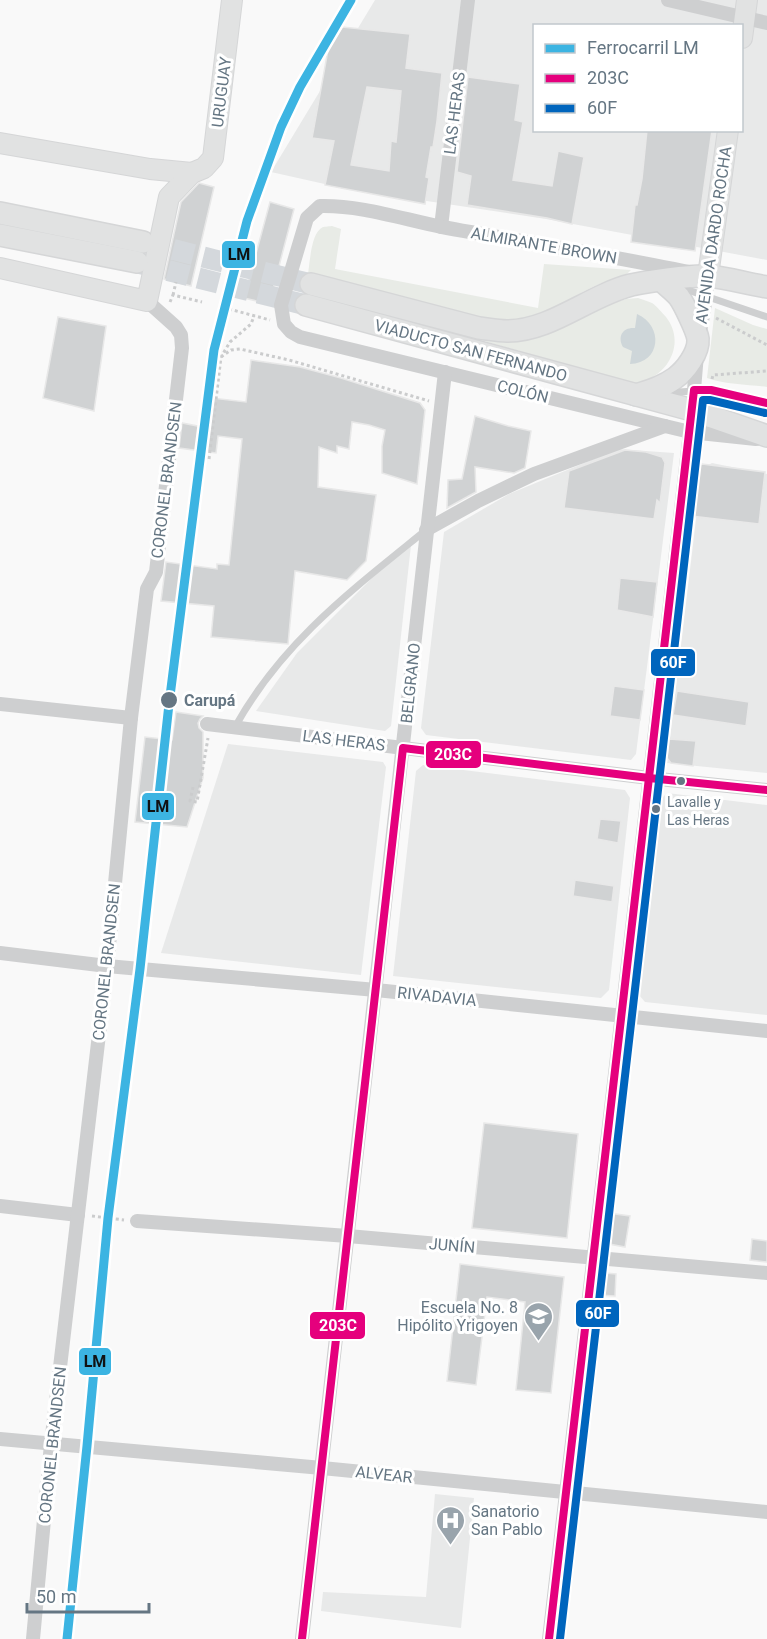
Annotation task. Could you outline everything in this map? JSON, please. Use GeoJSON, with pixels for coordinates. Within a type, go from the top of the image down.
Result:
{"type":"FeatureCollection","features":[{"type":"Feature","properties":{"kind":"main road"},"geometry":{"type":"LineString","coordinates":[[0,213],[143,242]]}},
{"type":"Feature","properties":{"kind":"main road"},"geometry":{"type":"LineString","coordinates":[[0,235],[137,262]]}},
{"type":"Feature","properties":{"kind":"main road","name":"VIADUCTO SAN FERNANDO"},"geometry":{"type":"LineString","coordinates":[[311,284],[479,328],[506,331],[543,324],[601,296],[630,285],[662,281],[707,286]]}},
{"type":"Feature","properties":{"kind":"main road"},"geometry":{"type":"LineString","coordinates":[[636,395],[657,388],[675,378],[687,367],[696,351],[698,340],[689,316],[679,297],[662,281]]}},
{"type":"Feature","properties":{"kind":"main road","name":"ALMIRANTE BROWN"},"geometry":{"type":"LineString","coordinates":[[707,286],[767,287]]}},
{"type":"Feature","properties":{"kind":"main road","name":"VIADUCTO SAN FERNANDO"},"geometry":{"type":"LineString","coordinates":[[306,305],[636,395]]}},
{"type":"Feature","properties":{"kind":"main road","name":"COLÓN"},"geometry":{"type":"LineString","coordinates":[[636,395],[693,400],[767,438]]}},
{"type":"Feature","properties":{"kind":"street","name":"URUGUAY"},"geometry":{"type":"LineString","coordinates":[[170,197],[192,173],[204,168],[213,158],[232,0]]}},
{"type":"Feature","properties":{"kind":"street","name":"LAS HERAS"},"geometry":{"type":"LineString","coordinates":[[441,226],[468,0]]}},
{"type":"Feature","properties":{"kind":"street"},"geometry":{"type":"LineString","coordinates":[[668,0],[746,9],[767,23]]}},
{"type":"Feature","properties":{"kind":"street"},"geometry":{"type":"LineString","coordinates":[[743,26],[746,9]]}},
{"type":"Feature","properties":{"kind":"street","name":"AVENIDA DARDO ROCHA"},"geometry":{"type":"LineString","coordinates":[[693,400],[698,340],[704,311],[728,132]]}},
{"type":"Feature","properties":{"kind":"street"},"geometry":{"type":"LineString","coordinates":[[0,143],[150,170],[192,173]]}},
{"type":"Feature","properties":{"kind":"street"},"geometry":{"type":"LineString","coordinates":[[0,268],[147,301],[170,197],[162,182],[150,170]]}},
{"type":"Feature","properties":{"kind":"street","name":"ALMIRANTE BROWN"},"geometry":{"type":"LineString","coordinates":[[284,324],[281,305],[307,218],[320,206],[339,206],[634,260],[707,286]]}},
{"type":"Feature","properties":{"kind":"street"},"geometry":{"type":"LineString","coordinates":[[634,260],[662,281]]}},
{"type":"Feature","properties":{"kind":"street","name":"CORONEL BRANDSEN"},"geometry":{"type":"LineString","coordinates":[[33,1639],[51,1444],[107,966],[131,718],[147,589],[156,572],[182,348],[181,335],[176,327],[147,301]]}},
{"type":"Feature","properties":{"kind":"street","name":"COLÓN"},"geometry":{"type":"LineString","coordinates":[[284,324],[300,337],[690,432],[767,438]]}},
{"type":"Feature","properties":{"kind":"street","name":"BELGRANO"},"geometry":{"type":"LineString","coordinates":[[302,1639],[445,372]]}},
{"type":"Feature","properties":{"kind":"street"},"geometry":{"type":"LineString","coordinates":[[426,530],[478,501],[534,474],[665,426]]}},
{"type":"Feature","properties":{"kind":"street"},"geometry":{"type":"LineString","coordinates":[[549,1639],[690,432]]}},
{"type":"Feature","properties":{"kind":"street"},"geometry":{"type":"LineString","coordinates":[[0,704],[131,718]]}},
{"type":"Feature","properties":{"kind":"street","name":"LAS HERAS"},"geometry":{"type":"LineString","coordinates":[[209,725],[767,790]]}},
{"type":"Feature","properties":{"kind":"street","name":"RIVADAVIA"},"geometry":{"type":"LineString","coordinates":[[0,953],[107,966],[376,990],[767,1030]]}},
{"type":"Feature","properties":{"kind":"street"},"geometry":{"type":"LineString","coordinates":[[0,1206],[78,1215]]}},
{"type":"Feature","properties":{"kind":"street","name":"JUNÍN"},"geometry":{"type":"LineString","coordinates":[[137,1221],[348,1236],[767,1274]]}},
{"type":"Feature","properties":{"kind":"street","name":"ALVEAR"},"geometry":{"type":"LineString","coordinates":[[0,1438],[767,1512]]}},
{"type":"Feature","properties":{"kind":"lane"},"geometry":{"type":"LineString","coordinates":[[707,286],[767,317]]}},
{"type":"Feature","properties":{"kind":"lane"},"geometry":{"type":"LineString","coordinates":[[690,432],[693,400],[711,390],[767,404]]}},
{"type":"Feature","properties":{"kind":"lane"},"geometry":{"type":"LineString","coordinates":[[234,727],[263,681],[324,614],[426,530]]}},
{"type":"Feature","properties":{"kind":"path"},"geometry":{"type":"LineString","coordinates":[[173,295],[176,282]]}},
{"type":"Feature","properties":{"kind":"path"},"geometry":{"type":"LineString","coordinates":[[188,298],[202,302]]}},
{"type":"Feature","properties":{"kind":"path"},"geometry":{"type":"LineString","coordinates":[[229,309],[284,324]]}},
{"type":"Feature","properties":{"kind":"path"},"geometry":{"type":"LineString","coordinates":[[704,311],[767,345]]}},
{"type":"Feature","properties":{"kind":"path"},"geometry":{"type":"LineString","coordinates":[[209,459],[221,357],[230,342],[251,324],[254,316]]}},
{"type":"Feature","properties":{"kind":"path"},"geometry":{"type":"LineString","coordinates":[[221,357],[231,350],[240,349],[289,360],[441,405]]}},
{"type":"Feature","properties":{"kind":"path"},"geometry":{"type":"LineString","coordinates":[[193,786],[190,801],[197,802],[209,725]]}},
{"type":"Feature","properties":{"kind":"path"},"geometry":{"type":"LineString","coordinates":[[78,1215],[137,1221]]}},
{"type":"Feature","properties":{"kind":"shaded area"},"geometry":{"type":"Polygon","coordinates":[[[375,0],[767,0],[767,260],[546,219],[347,189],[271,172],[375,0]]]}},
{"type":"Feature","properties":{"kind":"shaded area"},"geometry":{"type":"Polygon","coordinates":[[[332,226],[341,229],[335,269],[538,308],[544,264],[631,270],[537,314],[510,319],[473,316],[308,274],[316,235],[323,227],[332,226]]]}},
{"type":"Feature","properties":{"kind":"shaded area"},"geometry":{"type":"Polygon","coordinates":[[[638,298],[652,303],[666,317],[674,335],[674,344],[673,353],[663,369],[647,380],[633,384],[467,336],[511,340],[549,333],[611,304],[638,298]]]}},
{"type":"Feature","properties":{"kind":"shaded area"},"geometry":{"type":"Polygon","coordinates":[[[715,308],[767,329],[767,387],[707,378],[715,308]]]}},
{"type":"Feature","properties":{"kind":"shaded area"},"geometry":{"type":"Polygon","coordinates":[[[637,314],[652,327],[655,343],[648,357],[630,364],[632,351],[623,347],[621,336],[627,329],[635,328],[637,314]]]}},
{"type":"Feature","properties":{"kind":"shaded area"},"geometry":{"type":"Polygon","coordinates":[[[618,449],[674,453],[636,754],[631,760],[426,735],[421,728],[444,532],[509,494],[618,449]]]}},
{"type":"Feature","properties":{"kind":"shaded area"},"geometry":{"type":"Polygon","coordinates":[[[712,463],[767,474],[767,773],[667,763],[702,469],[712,463]]]}},
{"type":"Feature","properties":{"kind":"shaded area"},"geometry":{"type":"Polygon","coordinates":[[[411,545],[391,726],[385,731],[256,711],[297,653],[375,575],[411,545]]]}},
{"type":"Feature","properties":{"kind":"shaded area"},"geometry":{"type":"Polygon","coordinates":[[[228,744],[383,762],[386,767],[361,975],[161,953],[228,744]]]}},
{"type":"Feature","properties":{"kind":"shaded area"},"geometry":{"type":"Polygon","coordinates":[[[423,765],[625,790],[630,798],[609,990],[601,998],[393,976],[416,771],[423,765]]]}},
{"type":"Feature","properties":{"kind":"shaded area"},"geometry":{"type":"Polygon","coordinates":[[[667,793],[767,805],[767,1015],[645,1002],[639,995],[662,798],[667,793]]]}},
{"type":"Feature","properties":{"kind":"shaded area","name":"Sanatorio San Pablo"},"geometry":{"type":"Polygon","coordinates":[[[435,1494],[474,1498],[461,1628],[321,1611],[323,1592],[426,1597],[435,1494]]]}},
{"type":"Feature","properties":{"kind":"building"},"geometry":{"type":"Polygon","coordinates":[[[342,27],[410,34],[406,68],[442,73],[433,147],[431,147],[426,177],[429,178],[425,204],[325,185],[334,141],[312,138],[328,50],[342,27]],[[367,87],[351,165],[389,171],[391,141],[396,142],[401,91],[367,87]]]}},
{"type":"Feature","properties":{"kind":"building"},"geometry":{"type":"Polygon","coordinates":[[[468,77],[520,84],[515,120],[523,122],[513,180],[552,186],[558,151],[584,157],[572,224],[467,205],[471,176],[457,172],[468,77]]]}},
{"type":"Feature","properties":{"kind":"building"},"geometry":{"type":"Polygon","coordinates":[[[647,132],[712,132],[695,251],[631,242],[635,205],[637,205],[647,132]]]}},
{"type":"Feature","properties":{"kind":"building"},"geometry":{"type":"Polygon","coordinates":[[[199,183],[214,187],[191,286],[164,279],[181,202],[199,183]]]}},
{"type":"Feature","properties":{"kind":"building"},"geometry":{"type":"Polygon","coordinates":[[[270,202],[294,209],[269,304],[244,298],[270,202]]]}},
{"type":"Feature","properties":{"kind":"building"},"geometry":{"type":"Polygon","coordinates":[[[58,317],[106,326],[94,411],[43,398],[58,317]]]}},
{"type":"Feature","properties":{"kind":"building"},"geometry":{"type":"Polygon","coordinates":[[[251,360],[300,367],[341,378],[420,403],[425,410],[417,484],[382,473],[382,446],[385,430],[352,422],[349,449],[337,446],[337,453],[319,447],[318,487],[376,495],[366,561],[347,580],[295,571],[288,644],[211,637],[214,606],[161,601],[166,562],[217,569],[217,564],[229,565],[242,439],[218,436],[216,453],[179,448],[182,423],[208,428],[212,398],[246,402],[251,360]]]}},
{"type":"Feature","properties":{"kind":"building"},"geometry":{"type":"Polygon","coordinates":[[[475,416],[531,431],[525,468],[514,473],[475,467],[476,492],[447,508],[448,480],[462,479],[475,416]]]}},
{"type":"Feature","properties":{"kind":"building"},"geometry":{"type":"Polygon","coordinates":[[[625,450],[646,452],[662,457],[665,463],[660,503],[657,500],[654,519],[564,508],[569,471],[625,450]]]}},
{"type":"Feature","properties":{"kind":"building"},"geometry":{"type":"Polygon","coordinates":[[[702,464],[765,472],[759,524],[691,516],[695,469],[702,464]]]}},
{"type":"Feature","properties":{"kind":"building"},"geometry":{"type":"Polygon","coordinates":[[[620,578],[657,582],[653,617],[617,610],[620,578]]]}},
{"type":"Feature","properties":{"kind":"building"},"geometry":{"type":"Polygon","coordinates":[[[614,686],[644,690],[640,720],[610,716],[614,686]]]}},
{"type":"Feature","properties":{"kind":"building"},"geometry":{"type":"Polygon","coordinates":[[[677,691],[749,702],[746,726],[673,715],[677,691]]]}},
{"type":"Feature","properties":{"kind":"building"},"geometry":{"type":"Polygon","coordinates":[[[176,712],[203,716],[198,723],[203,732],[203,778],[187,827],[135,822],[145,737],[172,740],[176,712]]]}},
{"type":"Feature","properties":{"kind":"building"},"geometry":{"type":"Polygon","coordinates":[[[669,739],[696,741],[693,766],[671,763],[667,758],[669,739]]]}},
{"type":"Feature","properties":{"kind":"building"},"geometry":{"type":"Polygon","coordinates":[[[600,819],[621,821],[618,843],[597,839],[600,819]]]}},
{"type":"Feature","properties":{"kind":"building"},"geometry":{"type":"Polygon","coordinates":[[[575,880],[614,886],[612,902],[573,896],[575,880]]]}},
{"type":"Feature","properties":{"kind":"building"},"geometry":{"type":"Polygon","coordinates":[[[484,1123],[578,1134],[567,1238],[472,1228],[484,1123]]]}},
{"type":"Feature","properties":{"kind":"building"},"geometry":{"type":"Polygon","coordinates":[[[608,1213],[630,1216],[625,1247],[609,1244],[605,1237],[608,1213]]]}},
{"type":"Feature","properties":{"kind":"building"},"geometry":{"type":"Polygon","coordinates":[[[752,1239],[767,1241],[767,1262],[750,1260],[752,1239]]]}},
{"type":"Feature","properties":{"kind":"building","name":"Escuela No. 8 Hipólito Yrigoyen"},"geometry":{"type":"Polygon","coordinates":[[[460,1264],[564,1277],[551,1393],[516,1390],[525,1302],[487,1297],[476,1385],[447,1381],[460,1264]]]}},
{"type":"Feature","properties":{"kind":"building"},"geometry":{"type":"Polygon","coordinates":[[[605,1273],[616,1274],[615,1296],[598,1295],[600,1279],[605,1273]]]}},
{"type":"Feature","properties":{"kind":"tunnel"},"geometry":{"type":"LineString","coordinates":[[143,242],[311,284]]}},
{"type":"Feature","properties":{"kind":"tunnel"},"geometry":{"type":"LineString","coordinates":[[138,263],[306,305]]}},
{"type":"Feature","properties":{"kind":"rail line","name":"LM"},"geometry":{"type":"LineString","coordinates":[[67,1639],[108,1218],[214,350],[247,221],[281,127],[300,87],[351,0]]}},
{"type":"Feature","properties":{"kind":"transit line","name":"203C"},"geometry":{"type":"LineString","coordinates":[[549,1639],[694,390],[711,390],[767,403]]}},
{"type":"Feature","properties":{"kind":"transit line","name":"60F"},"geometry":{"type":"LineString","coordinates":[[560,1639],[703,400],[765,413]]}},
{"type":"Feature","properties":{"kind":"transit line","name":"203C"},"geometry":{"type":"LineString","coordinates":[[302,1639],[403,748],[767,790]]}},
{"type":"Feature","properties":{"kind":"place","name":"Carupá"},"geometry":{"type":"Point","coordinates":[169,700]}},
{"type":"Feature","properties":{"kind":"place","name":"Lavalle y Las Heras"},"geometry":{"type":"Point","coordinates":[656,809]}},
{"type":"Feature","properties":{"kind":"place","name":"Escuela No. 8 Hipólito Yrigoyen"},"geometry":{"type":"Point","coordinates":[539,1342]}},
{"type":"Feature","properties":{"kind":"place","name":"Sanatorio San Pablo"},"geometry":{"type":"Point","coordinates":[450,1546]}}]}
